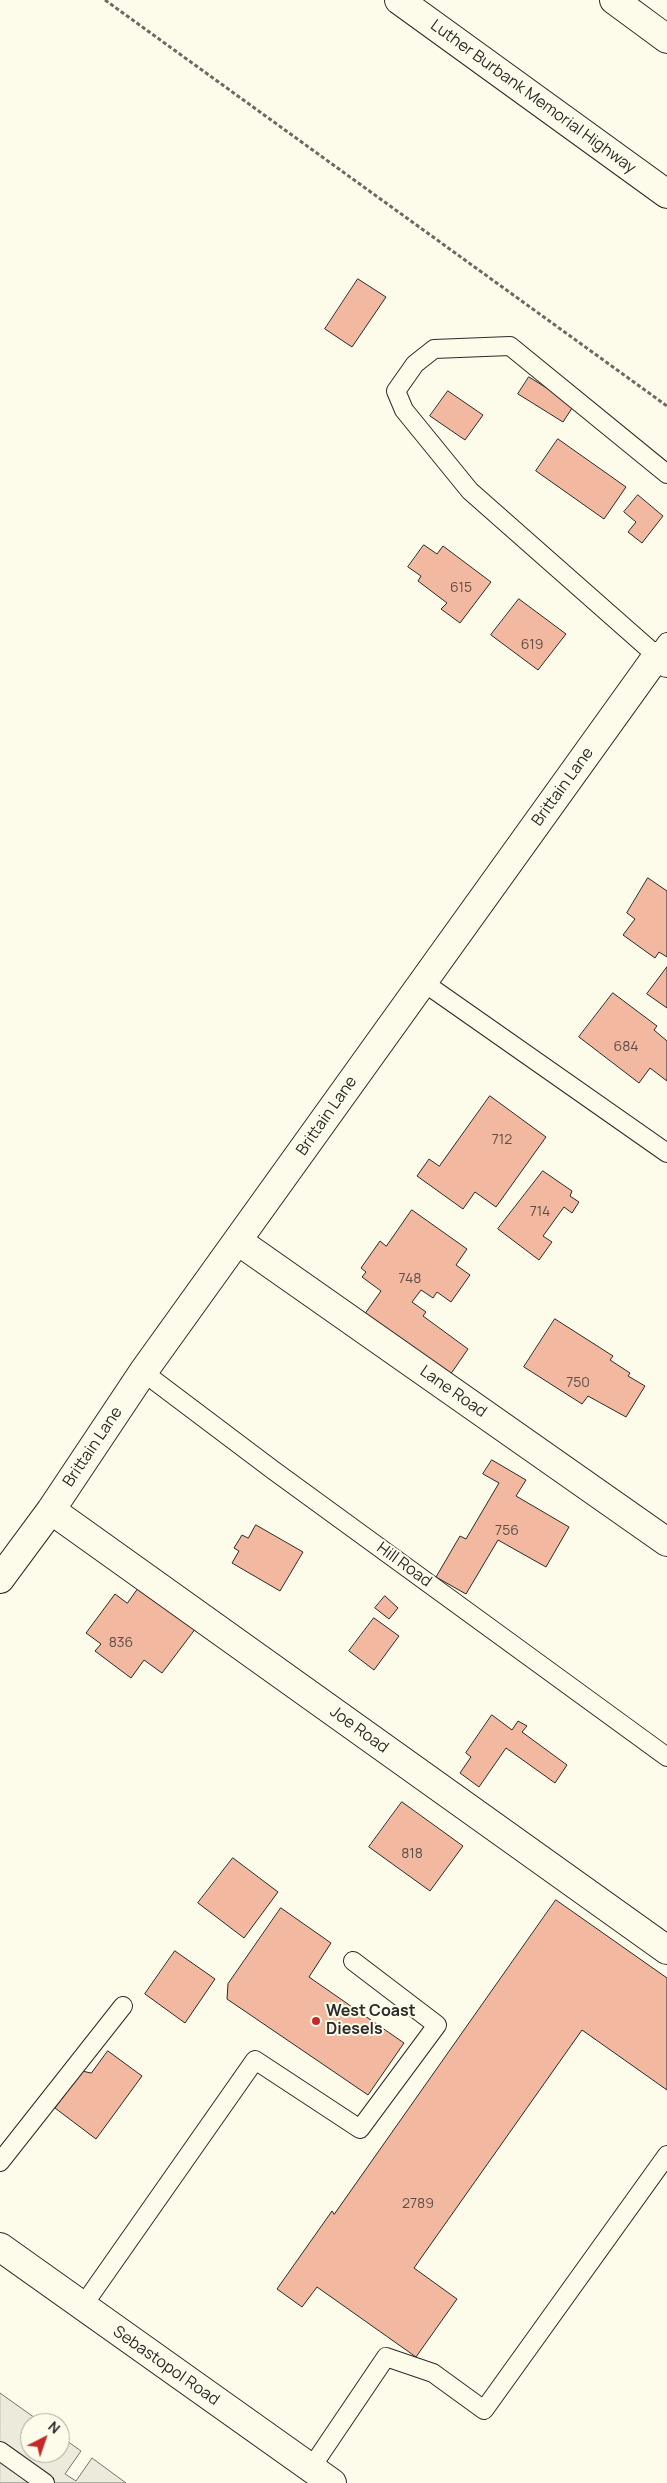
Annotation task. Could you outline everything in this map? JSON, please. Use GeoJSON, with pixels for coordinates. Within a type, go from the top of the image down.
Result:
{"type":"FeatureCollection","features":[{"type":"Feature","properties":{"kind":"main road","name":"Luther Burbank Memorial Highway"},"geometry":{"type":"LineString","coordinates":[[400,0],[667,194]]}},
{"type":"Feature","properties":{"kind":"main road"},"geometry":{"type":"LineString","coordinates":[[614,0],[667,39]]}},
{"type":"Feature","properties":{"kind":"main road","name":"Brittain Lane"},"geometry":{"type":"LineString","coordinates":[[0,1579],[51,1510],[143,1372],[423,982],[664,654]]}},
{"type":"Feature","properties":{"kind":"main road","name":"Lane Road"},"geometry":{"type":"LineString","coordinates":[[238,1241],[667,1542]]}},
{"type":"Feature","properties":{"kind":"main road","name":"Joe Road"},"geometry":{"type":"LineString","coordinates":[[51,1510],[667,1950]]}},
{"type":"Feature","properties":{"kind":"main road","name":"Sebastopol Road"},"geometry":{"type":"LineString","coordinates":[[0,2247],[321,2475]]}},
{"type":"Feature","properties":{"kind":"lane"},"geometry":{"type":"LineString","coordinates":[[664,654],[470,491],[404,410],[396,390],[415,364],[434,349],[510,346],[667,474]]}},
{"type":"Feature","properties":{"kind":"lane"},"geometry":{"type":"LineString","coordinates":[[423,982],[667,1153]]}},
{"type":"Feature","properties":{"kind":"lane","name":"Hill Road"},"geometry":{"type":"LineString","coordinates":[[143,1372],[273,1470],[667,1757]]}},
{"type":"Feature","properties":{"kind":"lane"},"geometry":{"type":"LineString","coordinates":[[82,2307],[255,2060],[360,2129],[437,2025],[353,1961]]}},
{"type":"Feature","properties":{"kind":"lane"},"geometry":{"type":"LineString","coordinates":[[0,2162],[122,2006]]}},
{"type":"Feature","properties":{"kind":"lane"},"geometry":{"type":"LineString","coordinates":[[321,2475],[386,2357],[434,2372],[484,2410],[667,2156]]}},
{"type":"Feature","properties":{"kind":"lane"},"geometry":{"type":"LineString","coordinates":[[0,2451],[45,2483]]}},
{"type":"Feature","properties":{"kind":"path"},"geometry":{"type":"LineString","coordinates":[[105,0],[667,406]]}},
{"type":"Feature","properties":{"kind":"shaded area"},"geometry":{"type":"Polygon","coordinates":[[[0,2393],[28,2413],[20,2413],[20,2463],[70,2463],[70,2443],[81,2451],[65,2474],[76,2481],[92,2458],[126,2483],[0,2483],[0,2393]]]}},
{"type":"Feature","properties":{"kind":"building"},"geometry":{"type":"Polygon","coordinates":[[[358,279],[386,297],[352,347],[325,329],[358,279]]]}},
{"type":"Feature","properties":{"kind":"building"},"geometry":{"type":"Polygon","coordinates":[[[529,377],[574,405],[563,422],[518,394],[529,377]]]}},
{"type":"Feature","properties":{"kind":"building"},"geometry":{"type":"Polygon","coordinates":[[[448,391],[483,415],[465,440],[430,416],[448,391]]]}},
{"type":"Feature","properties":{"kind":"building"},"geometry":{"type":"Polygon","coordinates":[[[558,439],[626,487],[604,519],[536,471],[558,439]]]}},
{"type":"Feature","properties":{"kind":"building"},"geometry":{"type":"Polygon","coordinates":[[[638,495],[663,516],[642,543],[628,532],[636,522],[624,512],[638,495]]]}},
{"type":"Feature","properties":{"kind":"building"},"geometry":{"type":"Polygon","coordinates":[[[424,545],[437,554],[443,546],[491,582],[460,623],[441,609],[447,603],[418,581],[421,576],[408,567],[424,545]]]}},
{"type":"Feature","properties":{"kind":"building"},"geometry":{"type":"Polygon","coordinates":[[[519,599],[566,634],[538,670],[491,635],[519,599]]]}},
{"type":"Feature","properties":{"kind":"building"},"geometry":{"type":"Polygon","coordinates":[[[648,878],[667,891],[667,957],[659,952],[655,958],[623,935],[635,919],[627,913],[648,878]]]}},
{"type":"Feature","properties":{"kind":"building"},"geometry":{"type":"Polygon","coordinates":[[[667,967],[667,1008],[647,994],[667,967]]]}},
{"type":"Feature","properties":{"kind":"building"},"geometry":{"type":"Polygon","coordinates":[[[613,993],[657,1026],[654,1030],[667,1041],[667,1081],[650,1068],[639,1083],[579,1037],[613,993]]]}},
{"type":"Feature","properties":{"kind":"building"},"geometry":{"type":"Polygon","coordinates":[[[490,1096],[546,1137],[496,1207],[475,1192],[463,1209],[417,1176],[429,1159],[439,1166],[490,1096]]]}},
{"type":"Feature","properties":{"kind":"building"},"geometry":{"type":"Polygon","coordinates":[[[543,1171],[572,1191],[570,1196],[579,1202],[572,1213],[564,1207],[543,1236],[552,1242],[539,1260],[498,1229],[543,1171]]]}},
{"type":"Feature","properties":{"kind":"building"},"geometry":{"type":"Polygon","coordinates":[[[412,1210],[467,1249],[456,1265],[470,1275],[451,1302],[437,1292],[433,1298],[421,1290],[412,1302],[426,1312],[423,1316],[468,1349],[450,1375],[364,1315],[381,1291],[362,1277],[366,1272],[361,1268],[380,1241],[386,1246],[412,1210]]]}},
{"type":"Feature","properties":{"kind":"building"},"geometry":{"type":"Polygon","coordinates":[[[555,1319],[613,1356],[610,1360],[630,1373],[628,1376],[645,1386],[626,1417],[588,1396],[582,1404],[524,1367],[555,1319]]]}},
{"type":"Feature","properties":{"kind":"building"},"geometry":{"type":"Polygon","coordinates":[[[492,1460],[526,1480],[516,1496],[569,1527],[546,1567],[498,1540],[466,1594],[436,1577],[460,1536],[466,1539],[499,1483],[483,1474],[492,1460]]]}},
{"type":"Feature","properties":{"kind":"building"},"geometry":{"type":"Polygon","coordinates":[[[256,1525],[303,1552],[280,1591],[232,1563],[239,1551],[234,1548],[242,1535],[248,1538],[256,1525]]]}},
{"type":"Feature","properties":{"kind":"building"},"geometry":{"type":"Polygon","coordinates":[[[140,1586],[196,1628],[162,1673],[144,1660],[131,1678],[95,1651],[101,1644],[86,1633],[115,1594],[127,1603],[140,1586]]]}},
{"type":"Feature","properties":{"kind":"building"},"geometry":{"type":"Polygon","coordinates":[[[385,1596],[398,1608],[389,1619],[375,1608],[385,1596]]]}},
{"type":"Feature","properties":{"kind":"building"},"geometry":{"type":"Polygon","coordinates":[[[374,1618],[399,1636],[374,1670],[349,1651],[374,1618]]]}},
{"type":"Feature","properties":{"kind":"building"},"geometry":{"type":"Polygon","coordinates":[[[492,1715],[512,1730],[518,1721],[527,1726],[522,1732],[567,1765],[555,1783],[506,1748],[479,1787],[460,1773],[471,1757],[466,1753],[492,1715]]]}},
{"type":"Feature","properties":{"kind":"building"},"geometry":{"type":"Polygon","coordinates":[[[402,1802],[463,1846],[430,1891],[369,1847],[402,1802]]]}},
{"type":"Feature","properties":{"kind":"building"},"geometry":{"type":"Polygon","coordinates":[[[233,1858],[278,1892],[244,1938],[198,1903],[233,1858]]]}},
{"type":"Feature","properties":{"kind":"building"},"geometry":{"type":"Polygon","coordinates":[[[556,1900],[667,1978],[667,2090],[582,2030],[414,2268],[457,2299],[416,2357],[317,2287],[302,2307],[277,2289],[332,2211],[334,2214],[556,1900]]]}},
{"type":"Feature","properties":{"kind":"building","name":"West Coast Diesels"},"geometry":{"type":"Polygon","coordinates":[[[281,1908],[331,1943],[309,1977],[404,2043],[368,2095],[227,1999],[228,1984],[281,1908]]]}},
{"type":"Feature","properties":{"kind":"building"},"geometry":{"type":"Polygon","coordinates":[[[175,1951],[215,1979],[185,2023],[145,1994],[175,1951]]]}},
{"type":"Feature","properties":{"kind":"building"},"geometry":{"type":"Polygon","coordinates":[[[108,2051],[142,2076],[96,2139],[55,2108],[82,2071],[91,2073],[108,2051]]]}},
{"type":"Feature","properties":{"kind":"place","name":"West Coast Diesels"},"geometry":{"type":"Point","coordinates":[316,2021]}}]}
